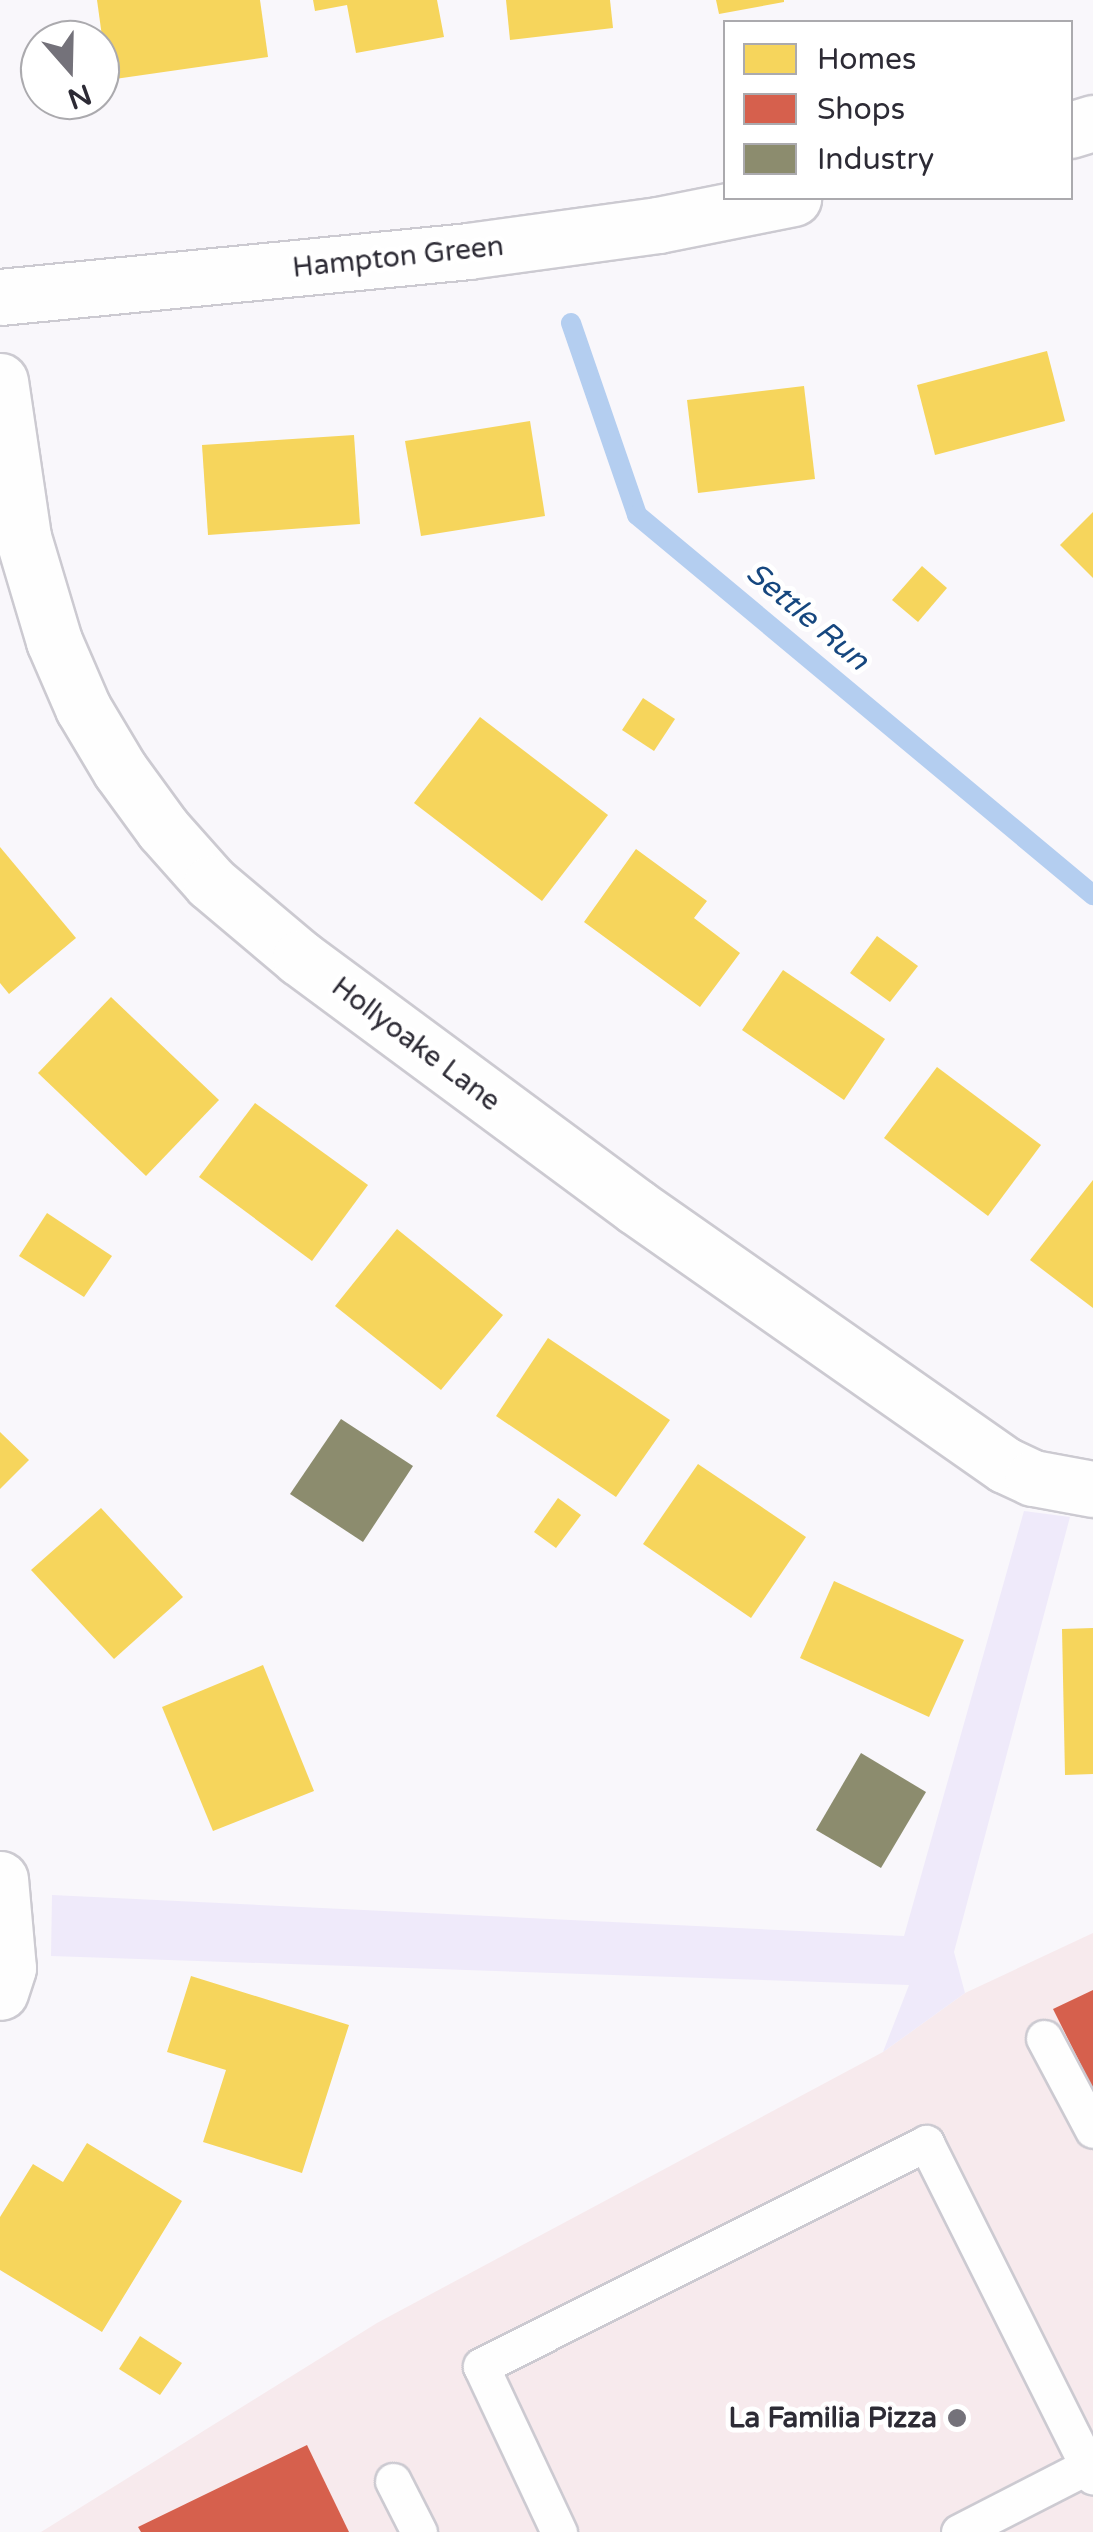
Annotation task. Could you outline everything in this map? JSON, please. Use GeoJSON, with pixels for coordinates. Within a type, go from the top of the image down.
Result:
{"type":"FeatureCollection","features":[{"type":"Feature","properties":{"kind":"street","name":"Hampton Green"},"geometry":{"type":"LineString","coordinates":[[0,298],[468,252],[658,225],[782,200]]}},
{"type":"Feature","properties":{"kind":"street","name":"Hollyoake Lane"},"geometry":{"type":"LineString","coordinates":[[0,382],[23,537],[54,642],[83,708],[120,770],[163,829],[211,883],[300,958],[635,1206],[1006,1465],[1032,1478],[1093,1488]]}},
{"type":"Feature","properties":{"kind":"street"},"geometry":{"type":"LineString","coordinates":[[0,1879],[8,1968],[0,1992]]}},
{"type":"Feature","properties":{"kind":"lane"},"geometry":{"type":"LineString","coordinates":[[1044,2038],[1093,2130]]}},
{"type":"Feature","properties":{"kind":"lane"},"geometry":{"type":"LineString","coordinates":[[559,2532],[481,2366],[926,2142],[1091,2471],[959,2532]]}},
{"type":"Feature","properties":{"kind":"lane"},"geometry":{"type":"LineString","coordinates":[[393,2481],[419,2532]]}},
{"type":"Feature","properties":{"kind":"shaded area"},"geometry":{"type":"Polygon","coordinates":[[[1024,1511],[1070,1517],[954,1952],[965,1993],[883,2052],[909,1985],[51,1956],[52,1895],[904,1936],[1024,1511]]]}},
{"type":"Feature","properties":{"kind":"shaded area"},"geometry":{"type":"Polygon","coordinates":[[[1093,1933],[1093,2532],[41,2532],[377,2323],[883,2052],[965,1993],[1093,1933]]]}},
{"type":"Feature","properties":{"kind":"building: Homes"},"geometry":{"type":"Polygon","coordinates":[[[97,0],[260,0],[268,57],[120,78],[120,20],[100,20],[97,0]]]}},
{"type":"Feature","properties":{"kind":"building: Homes"},"geometry":{"type":"Polygon","coordinates":[[[313,0],[437,0],[444,37],[356,53],[347,5],[315,11],[313,0]]]}},
{"type":"Feature","properties":{"kind":"building: Homes"},"geometry":{"type":"Polygon","coordinates":[[[506,0],[610,0],[613,28],[510,40],[506,0]]]}},
{"type":"Feature","properties":{"kind":"building: Homes"},"geometry":{"type":"Polygon","coordinates":[[[716,0],[784,0],[784,2],[719,14],[716,0]]]}},
{"type":"Feature","properties":{"kind":"building: Homes"},"geometry":{"type":"Polygon","coordinates":[[[1047,351],[1065,421],[935,455],[917,385],[1047,351]]]}},
{"type":"Feature","properties":{"kind":"building: Homes"},"geometry":{"type":"Polygon","coordinates":[[[804,386],[815,479],[698,493],[687,400],[804,386]]]}},
{"type":"Feature","properties":{"kind":"building: Homes"},"geometry":{"type":"Polygon","coordinates":[[[530,421],[545,516],[421,536],[405,441],[530,421]]]}},
{"type":"Feature","properties":{"kind":"building: Homes"},"geometry":{"type":"Polygon","coordinates":[[[354,435],[360,524],[208,535],[202,445],[354,435]]]}},
{"type":"Feature","properties":{"kind":"building: Homes"},"geometry":{"type":"Polygon","coordinates":[[[1093,512],[1093,578],[1060,545],[1093,512]]]}},
{"type":"Feature","properties":{"kind":"building: Homes"},"geometry":{"type":"Polygon","coordinates":[[[922,566],[947,588],[918,622],[892,600],[922,566]]]}},
{"type":"Feature","properties":{"kind":"building: Homes"},"geometry":{"type":"Polygon","coordinates":[[[643,698],[675,719],[654,751],[622,730],[643,698]]]}},
{"type":"Feature","properties":{"kind":"building: Homes"},"geometry":{"type":"Polygon","coordinates":[[[480,717],[608,815],[542,901],[414,803],[480,717]]]}},
{"type":"Feature","properties":{"kind":"building: Homes"},"geometry":{"type":"Polygon","coordinates":[[[0,847],[76,938],[9,994],[0,983],[0,847]]]}},
{"type":"Feature","properties":{"kind":"building: Homes"},"geometry":{"type":"Polygon","coordinates":[[[636,849],[707,901],[694,918],[740,953],[700,1007],[584,922],[636,849]]]}},
{"type":"Feature","properties":{"kind":"building: Homes"},"geometry":{"type":"Polygon","coordinates":[[[877,936],[918,966],[890,1002],[850,973],[877,936]]]}},
{"type":"Feature","properties":{"kind":"building: Homes"},"geometry":{"type":"Polygon","coordinates":[[[783,970],[885,1039],[844,1100],[742,1030],[783,970]]]}},
{"type":"Feature","properties":{"kind":"building: Homes"},"geometry":{"type":"Polygon","coordinates":[[[111,997],[219,1100],[146,1176],[38,1073],[111,997]]]}},
{"type":"Feature","properties":{"kind":"building: Homes"},"geometry":{"type":"Polygon","coordinates":[[[937,1067],[1041,1145],[988,1216],[884,1138],[937,1067]]]}},
{"type":"Feature","properties":{"kind":"building: Homes"},"geometry":{"type":"Polygon","coordinates":[[[255,1103],[368,1185],[312,1261],[199,1177],[255,1103]]]}},
{"type":"Feature","properties":{"kind":"building: Homes"},"geometry":{"type":"Polygon","coordinates":[[[1093,1180],[1093,1308],[1030,1260],[1093,1180]]]}},
{"type":"Feature","properties":{"kind":"building: Homes"},"geometry":{"type":"Polygon","coordinates":[[[47,1213],[112,1256],[84,1297],[19,1256],[47,1213]]]}},
{"type":"Feature","properties":{"kind":"building: Homes"},"geometry":{"type":"Polygon","coordinates":[[[397,1229],[503,1315],[441,1390],[335,1306],[397,1229]]]}},
{"type":"Feature","properties":{"kind":"building: Homes"},"geometry":{"type":"Polygon","coordinates":[[[548,1338],[670,1420],[616,1497],[496,1416],[548,1338]]]}},
{"type":"Feature","properties":{"kind":"building: Homes"},"geometry":{"type":"Polygon","coordinates":[[[0,1432],[29,1460],[0,1489],[0,1432]]]}},
{"type":"Feature","properties":{"kind":"building: Homes"},"geometry":{"type":"Polygon","coordinates":[[[698,1464],[806,1537],[751,1618],[643,1544],[698,1464]]]}},
{"type":"Feature","properties":{"kind":"building: Homes"},"geometry":{"type":"Polygon","coordinates":[[[558,1498],[581,1515],[556,1548],[534,1532],[558,1498]]]}},
{"type":"Feature","properties":{"kind":"building: Homes"},"geometry":{"type":"Polygon","coordinates":[[[101,1508],[183,1597],[114,1659],[31,1570],[101,1508]]]}},
{"type":"Feature","properties":{"kind":"building: Homes"},"geometry":{"type":"Polygon","coordinates":[[[834,1581],[964,1640],[929,1717],[800,1658],[834,1581]]]}},
{"type":"Feature","properties":{"kind":"building: Homes"},"geometry":{"type":"Polygon","coordinates":[[[1093,1628],[1093,1774],[1065,1775],[1062,1629],[1093,1628]]]}},
{"type":"Feature","properties":{"kind":"building: Homes"},"geometry":{"type":"Polygon","coordinates":[[[263,1665],[314,1791],[213,1831],[162,1707],[263,1665]]]}},
{"type":"Feature","properties":{"kind":"building: Homes"},"geometry":{"type":"Polygon","coordinates":[[[191,1976],[349,2025],[302,2173],[203,2142],[226,2070],[167,2052],[191,1976]]]}},
{"type":"Feature","properties":{"kind":"building: Homes"},"geometry":{"type":"Polygon","coordinates":[[[87,2143],[182,2201],[102,2332],[0,2270],[0,2217],[33,2164],[63,2182],[87,2143]]]}},
{"type":"Feature","properties":{"kind":"building: Homes"},"geometry":{"type":"Polygon","coordinates":[[[140,2336],[182,2363],[160,2395],[119,2369],[140,2336]]]}},
{"type":"Feature","properties":{"kind":"building: Shops"},"geometry":{"type":"Polygon","coordinates":[[[1093,1990],[1093,2089],[1053,2009],[1093,1990]]]}},
{"type":"Feature","properties":{"kind":"building: Shops"},"geometry":{"type":"Polygon","coordinates":[[[307,2445],[349,2532],[141,2532],[138,2527],[307,2445]]]}},
{"type":"Feature","properties":{"kind":"building: Industry"},"geometry":{"type":"Polygon","coordinates":[[[341,1419],[413,1466],[363,1542],[290,1494],[341,1419]]]}},
{"type":"Feature","properties":{"kind":"building: Industry"},"geometry":{"type":"Polygon","coordinates":[[[861,1753],[926,1792],[881,1868],[816,1830],[861,1753]]]}},
{"type":"Feature","properties":{"kind":"waterway","name":"Settle Run"},"geometry":{"type":"LineString","coordinates":[[571,323],[637,515],[1093,895]]}},
{"type":"Feature","properties":{"kind":"place","name":"La Familia Pizza"},"geometry":{"type":"Point","coordinates":[957,2418]}}]}
